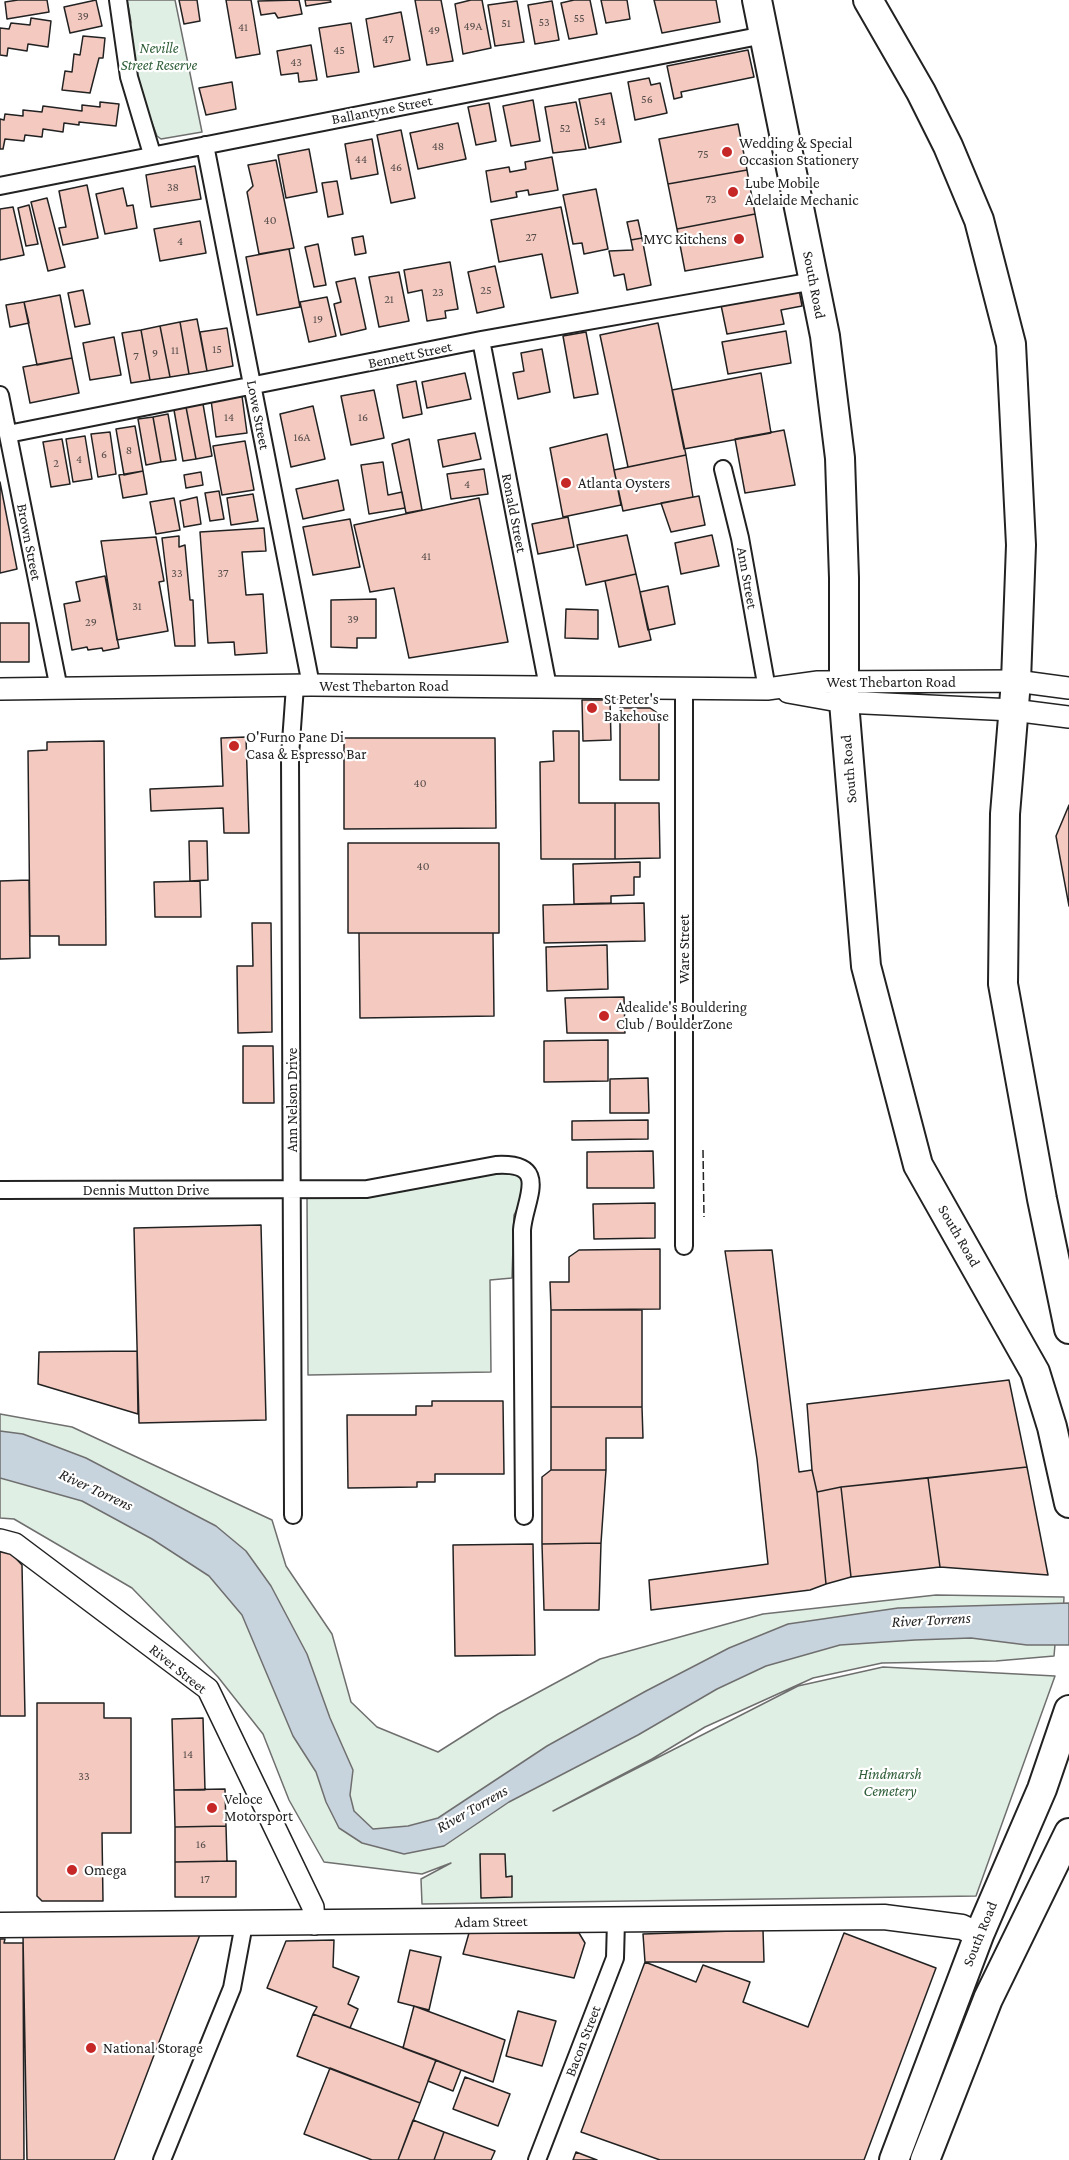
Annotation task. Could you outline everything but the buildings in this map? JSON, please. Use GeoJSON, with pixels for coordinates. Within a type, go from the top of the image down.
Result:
{"type":"FeatureCollection","features":[{"type":"Feature","properties":{"kind":"highway","name":"South Road"},"geometry":{"type":"LineString","coordinates":[[757,0],[825,336],[840,458],[844,578],[843,692],[866,966],[918,1166],[1035,1372],[1052,1427],[1069,1503]]}},
{"type":"Feature","properties":{"kind":"highway"},"geometry":{"type":"LineString","coordinates":[[868,0],[921,92],[948,146],[979,220],[1011,344],[1021,545],[1016,681],[1005,814],[1003,984],[1041,1199],[1069,1329]]}},
{"type":"Feature","properties":{"kind":"highway","name":"South Road"},"geometry":{"type":"LineString","coordinates":[[894,2160],[979,1935],[1042,1789],[1069,1710]]}},
{"type":"Feature","properties":{"kind":"highway"},"geometry":{"type":"LineString","coordinates":[[925,2160],[988,1999],[1069,1833]]}},
{"type":"Feature","properties":{"kind":"main road","name":"Adam Street"},"geometry":{"type":"LineString","coordinates":[[0,1926],[884,1917],[962,1927],[979,1935]]}},
{"type":"Feature","properties":{"kind":"street"},"geometry":{"type":"LineString","coordinates":[[118,0],[129,77],[152,154]]}},
{"type":"Feature","properties":{"kind":"street","name":"Ballantyne Street"},"geometry":{"type":"LineString","coordinates":[[0,186],[764,34]]}},
{"type":"Feature","properties":{"kind":"street","name":"Lowe Street"},"geometry":{"type":"LineString","coordinates":[[205,145],[253,387],[303,686]]}},
{"type":"Feature","properties":{"kind":"street","name":"Bennett Street"},"geometry":{"type":"LineString","coordinates":[[8,434],[481,340],[814,281]]}},
{"type":"Feature","properties":{"kind":"street","name":"Ronald Street"},"geometry":{"type":"LineString","coordinates":[[481,340],[548,687]]}},
{"type":"Feature","properties":{"kind":"street","name":"Brown Street"},"geometry":{"type":"LineString","coordinates":[[0,395],[58,689]]}},
{"type":"Feature","properties":{"kind":"street","name":"Ann Street"},"geometry":{"type":"LineString","coordinates":[[723,469],[740,538],[767,688]]}},
{"type":"Feature","properties":{"kind":"street","name":"West Thebarton Road"},"geometry":{"type":"LineString","coordinates":[[843,692],[1016,681],[1069,688]]}},
{"type":"Feature","properties":{"kind":"street","name":"West Thebarton Road"},"geometry":{"type":"LineString","coordinates":[[0,689],[303,686],[767,688],[843,692],[1069,717]]}},
{"type":"Feature","properties":{"kind":"street","name":"Ann Nelson Drive"},"geometry":{"type":"LineString","coordinates":[[293,1515],[290,756],[303,686]]}},
{"type":"Feature","properties":{"kind":"street","name":"Ware Street"},"geometry":{"type":"LineString","coordinates":[[684,688],[684,1246]]}},
{"type":"Feature","properties":{"kind":"street","name":"Dennis Mutton Drive"},"geometry":{"type":"LineString","coordinates":[[0,1190],[367,1189],[505,1165],[522,1169],[530,1177],[532,1191],[523,1215],[522,1230],[524,1516]]}},
{"type":"Feature","properties":{"kind":"street","name":"River Street"},"geometry":{"type":"LineString","coordinates":[[0,1540],[15,1544],[207,1689],[313,1907],[314,1924]]}},
{"type":"Feature","properties":{"kind":"street","name":"Bacon Street"},"geometry":{"type":"LineString","coordinates":[[537,2160],[615,1958],[616,1920]]}},
{"type":"Feature","properties":{"kind":"street"},"geometry":{"type":"LineString","coordinates":[[162,2160],[232,1988],[244,1924]]}},
{"type":"Feature","properties":{"kind":"green space","name":"Neville Street Reserve"},"geometry":{"type":"Polygon","coordinates":[[[127,0],[175,0],[202,132],[161,139],[157,136],[134,76],[127,38],[131,22],[127,0]]]}},
{"type":"Feature","properties":{"kind":"green space"},"geometry":{"type":"Polygon","coordinates":[[[500,1171],[520,1175],[525,1182],[522,1200],[514,1215],[512,1278],[490,1280],[491,1372],[308,1375],[307,1197],[370,1197],[500,1171]]]}},
{"type":"Feature","properties":{"kind":"green space","name":"Hindmarsh Cemetery"},"geometry":{"type":"Polygon","coordinates":[[[0,1414],[72,1427],[272,1520],[286,1566],[332,1634],[351,1702],[377,1727],[438,1752],[498,1714],[600,1659],[763,1614],[936,1595],[1064,1597],[1063,1617],[1057,1621],[1054,1656],[996,1661],[882,1663],[813,1678],[705,1727],[652,1759],[553,1811],[798,1686],[883,1667],[1055,1676],[976,1896],[422,1904],[421,1879],[451,1863],[422,1874],[324,1862],[289,1800],[263,1734],[218,1677],[132,1588],[14,1519],[0,1518],[0,1414]]]}},
{"type":"Feature","properties":{"kind":"water","name":"River Torrens"},"geometry":{"type":"Polygon","coordinates":[[[0,1431],[23,1434],[86,1458],[216,1526],[246,1551],[271,1586],[307,1654],[330,1718],[353,1770],[350,1795],[354,1811],[373,1829],[408,1826],[438,1818],[547,1746],[646,1691],[729,1648],[788,1624],[898,1608],[1069,1603],[1069,1645],[1027,1645],[971,1638],[840,1645],[766,1666],[717,1689],[638,1735],[509,1802],[444,1846],[404,1854],[362,1843],[339,1828],[326,1802],[316,1772],[293,1736],[242,1615],[209,1576],[152,1539],[82,1501],[0,1478],[0,1431]]]}},
{"type":"Feature","properties":{"kind":"fence"},"geometry":{"type":"LineString","coordinates":[[703,1150],[704,1217]]}},
{"type":"Feature","properties":{"kind":"place","name":"Wedding & Special Occasion Stationery"},"geometry":{"type":"Point","coordinates":[727,152]}},
{"type":"Feature","properties":{"kind":"place","name":"Lube Mobile Adelaide Mechanic"},"geometry":{"type":"Point","coordinates":[733,192]}},
{"type":"Feature","properties":{"kind":"place","name":"MYC Kitchens"},"geometry":{"type":"Point","coordinates":[739,239]}},
{"type":"Feature","properties":{"kind":"place","name":"Atlanta Oysters"},"geometry":{"type":"Point","coordinates":[566,483]}},
{"type":"Feature","properties":{"kind":"place","name":"St Peter's Bakehouse"},"geometry":{"type":"Point","coordinates":[592,708]}},
{"type":"Feature","properties":{"kind":"place","name":"O'Furno Pane Di Casa & Espresso Bar"},"geometry":{"type":"Point","coordinates":[234,746]}},
{"type":"Feature","properties":{"kind":"place","name":"Adealide's Bouldering Club / BoulderZone"},"geometry":{"type":"Point","coordinates":[604,1016]}},
{"type":"Feature","properties":{"kind":"place","name":"Veloce Motorsport"},"geometry":{"type":"Point","coordinates":[212,1808]}},
{"type":"Feature","properties":{"kind":"place","name":"Omega"},"geometry":{"type":"Point","coordinates":[72,1870]}},
{"type":"Feature","properties":{"kind":"place","name":"National Storage"},"geometry":{"type":"Point","coordinates":[91,2048]}}]}
